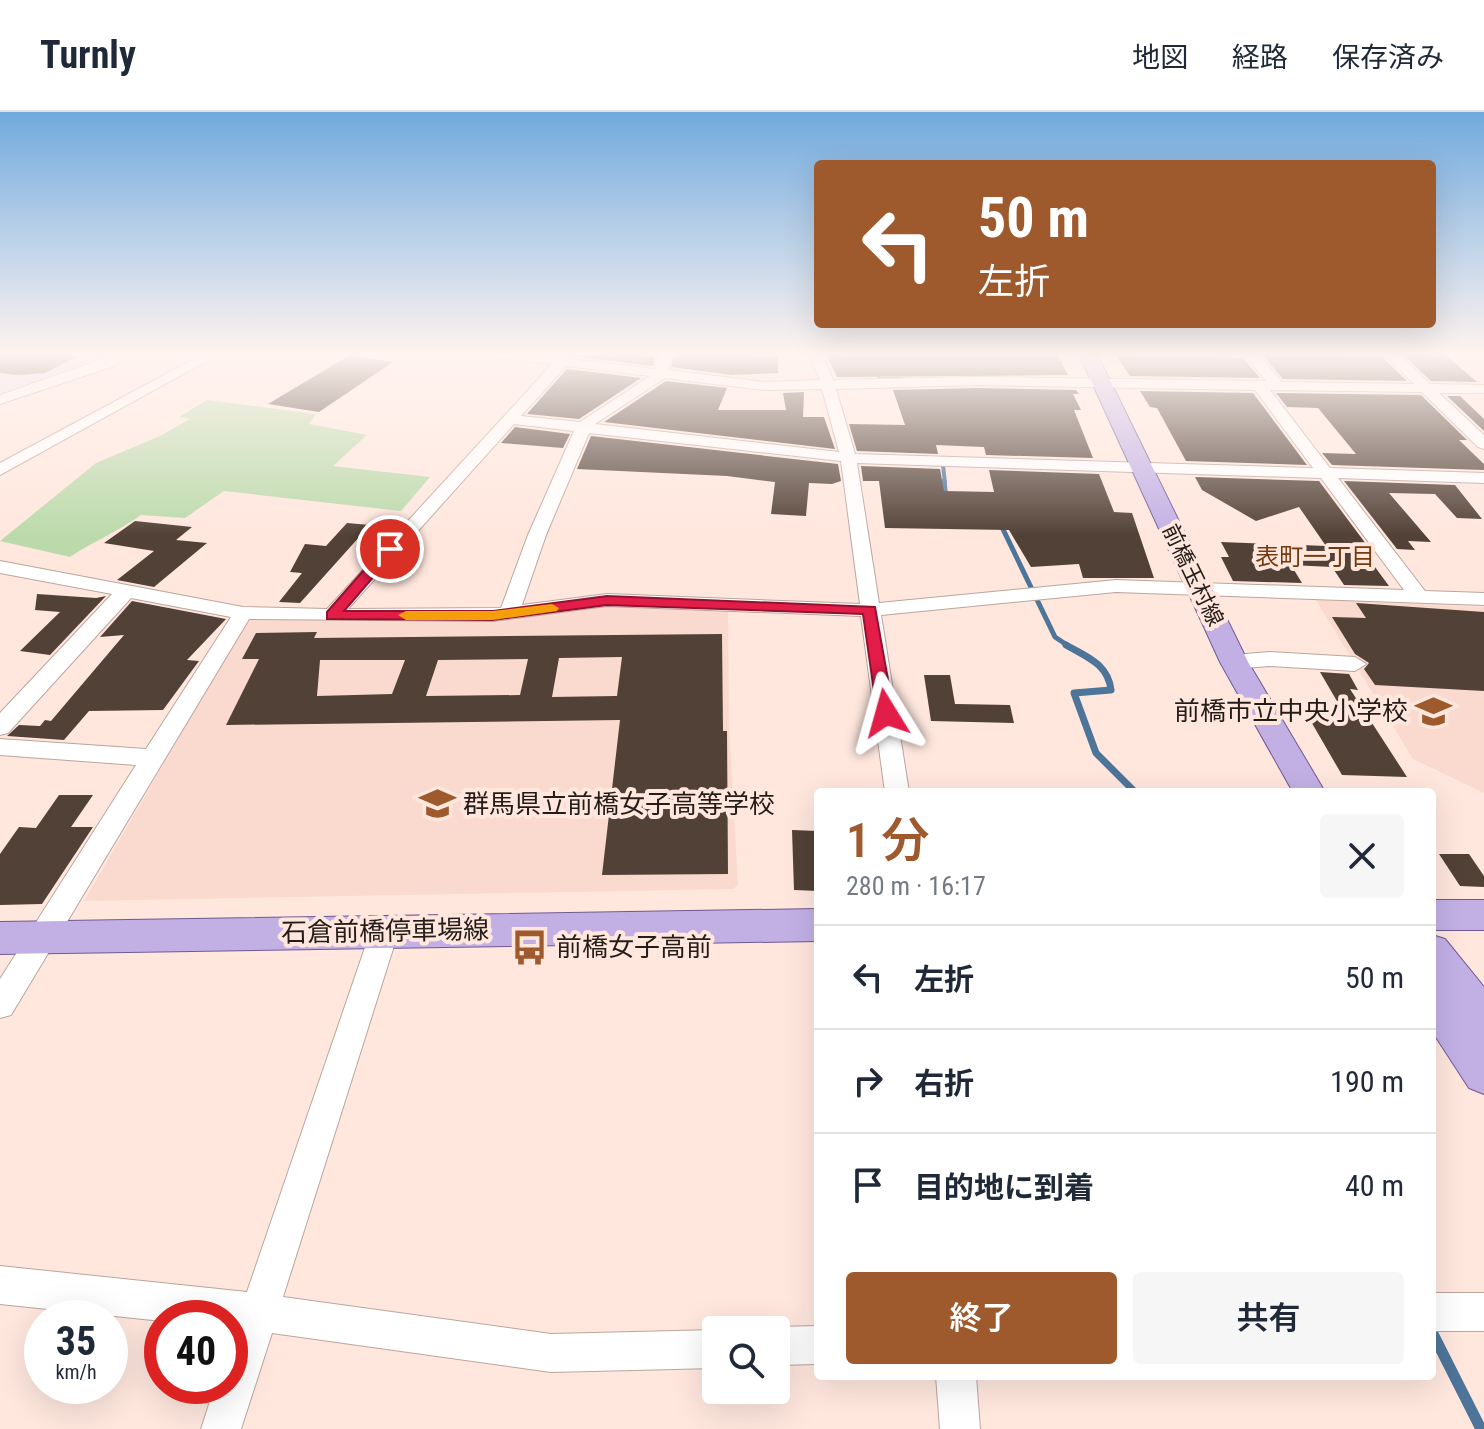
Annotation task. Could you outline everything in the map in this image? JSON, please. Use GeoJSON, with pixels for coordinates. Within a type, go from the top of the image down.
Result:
{"type":"FeatureCollection","features":[{"type":"Feature","properties":{"kind":"main road","name":"前橋玉村線"},"geometry":{"type":"LineString","coordinates":[[1116,413],[1234,662],[1307,788]]}},
{"type":"Feature","properties":{"kind":"main road"},"geometry":{"type":"LineString","coordinates":[[1436,915],[1484,915]]}},
{"type":"Feature","properties":{"kind":"main road","name":"石倉前橋停車場線"},"geometry":{"type":"LineString","coordinates":[[0,938],[814,925]]}},
{"type":"Feature","properties":{"kind":"main road"},"geometry":{"type":"LineString","coordinates":[[1436,956],[1484,1018]]}},
{"type":"Feature","properties":{"kind":"main road"},"geometry":{"type":"LineString","coordinates":[[1436,1003],[1484,1074]]}},
{"type":"Feature","properties":{"kind":"street"},"geometry":{"type":"LineString","coordinates":[[0,470],[103,413]]}},
{"type":"Feature","properties":{"kind":"street"},"geometry":{"type":"LineString","coordinates":[[332,615],[514,413]]}},
{"type":"Feature","properties":{"kind":"street"},"geometry":{"type":"LineString","coordinates":[[509,614],[537,535],[583,428],[601,413]]}},
{"type":"Feature","properties":{"kind":"street"},"geometry":{"type":"LineString","coordinates":[[836,413],[848,457],[896,788]]}},
{"type":"Feature","properties":{"kind":"street"},"geometry":{"type":"LineString","coordinates":[[1287,413],[1327,474],[1419,597]]}},
{"type":"Feature","properties":{"kind":"street"},"geometry":{"type":"LineString","coordinates":[[1452,413],[1484,444]]}},
{"type":"Feature","properties":{"kind":"street"},"geometry":{"type":"LineString","coordinates":[[509,419],[848,457],[1484,478]]}},
{"type":"Feature","properties":{"kind":"street"},"geometry":{"type":"LineString","coordinates":[[0,567],[243,613],[332,615],[509,614],[607,600],[870,610],[1116,586],[1484,599]]}},
{"type":"Feature","properties":{"kind":"street"},"geometry":{"type":"LineString","coordinates":[[0,727],[128,589]]}},
{"type":"Feature","properties":{"kind":"street"},"geometry":{"type":"LineString","coordinates":[[0,1005],[243,613]]}},
{"type":"Feature","properties":{"kind":"street"},"geometry":{"type":"LineString","coordinates":[[1234,662],[1269,659],[1355,664]]}},
{"type":"Feature","properties":{"kind":"street"},"geometry":{"type":"LineString","coordinates":[[0,747],[151,758]]}},
{"type":"Feature","properties":{"kind":"street"},"geometry":{"type":"LineString","coordinates":[[221,1429],[385,930]]}},
{"type":"Feature","properties":{"kind":"street"},"geometry":{"type":"LineString","coordinates":[[0,1285],[258,1312],[551,1353],[702,1349]]}},
{"type":"Feature","properties":{"kind":"street"},"geometry":{"type":"LineString","coordinates":[[1436,1312],[1484,1312]]}},
{"type":"Feature","properties":{"kind":"street"},"geometry":{"type":"LineString","coordinates":[[790,1346],[814,1345]]}},
{"type":"Feature","properties":{"kind":"street"},"geometry":{"type":"LineString","coordinates":[[956,1380],[960,1429]]}},
{"type":"Feature","properties":{"kind":"shaded area","name":"前橋市立中央小学校"},"geometry":{"type":"Polygon","coordinates":[[[1316,600],[1484,607],[1484,793],[1413,759],[1316,600]]]}},
{"type":"Feature","properties":{"kind":"shaded area","name":"群馬県立前橋女子高等学校"},"geometry":{"type":"Polygon","coordinates":[[[595,604],[728,606],[729,723],[738,885],[733,889],[84,901],[249,617],[495,617],[595,604]]]}},
{"type":"Feature","properties":{"kind":"green space"},"geometry":{"type":"Polygon","coordinates":[[[185,413],[316,414],[309,424],[367,435],[333,466],[430,477],[401,511],[224,491],[185,518],[141,515],[70,557],[0,541],[96,463],[160,436],[190,419],[179,417],[185,413]]]}},
{"type":"Feature","properties":{"kind":"building"},"geometry":{"type":"Polygon","coordinates":[[[527,413],[587,413],[579,419],[527,413]]]}},
{"type":"Feature","properties":{"kind":"building"},"geometry":{"type":"Polygon","coordinates":[[[617,413],[803,413],[803,417],[824,417],[835,449],[604,422],[617,413]]]}},
{"type":"Feature","properties":{"kind":"building"},"geometry":{"type":"Polygon","coordinates":[[[901,413],[1075,413],[1093,458],[986,455],[984,447],[936,445],[938,454],[857,451],[849,424],[905,425],[901,413]]]}},
{"type":"Feature","properties":{"kind":"building"},"geometry":{"type":"Polygon","coordinates":[[[1160,413],[1268,413],[1307,465],[1186,461],[1160,413]]]}},
{"type":"Feature","properties":{"kind":"building"},"geometry":{"type":"Polygon","coordinates":[[[1323,413],[1440,413],[1467,440],[1459,440],[1484,464],[1484,470],[1332,465],[1322,453],[1356,454],[1323,413]]]}},
{"type":"Feature","properties":{"kind":"building"},"geometry":{"type":"Polygon","coordinates":[[[1465,413],[1478,413],[1484,419],[1484,431],[1465,413]]]}},
{"type":"Feature","properties":{"kind":"building"},"geometry":{"type":"Polygon","coordinates":[[[515,427],[570,434],[563,448],[501,443],[515,427]]]}},
{"type":"Feature","properties":{"kind":"building"},"geometry":{"type":"Polygon","coordinates":[[[591,436],[838,464],[841,481],[832,484],[809,483],[806,516],[771,514],[775,482],[727,476],[577,469],[591,436]]]}},
{"type":"Feature","properties":{"kind":"building"},"geometry":{"type":"Polygon","coordinates":[[[861,466],[940,469],[944,491],[994,492],[989,470],[1099,474],[1114,512],[1132,513],[1154,578],[1083,578],[1079,564],[1031,567],[1009,530],[885,528],[879,481],[863,481],[861,466]]]}},
{"type":"Feature","properties":{"kind":"building"},"geometry":{"type":"Polygon","coordinates":[[[1195,477],[1319,481],[1369,548],[1361,548],[1389,586],[1344,585],[1332,567],[1291,565],[1302,583],[1233,581],[1221,557],[1229,557],[1221,542],[1326,546],[1299,507],[1256,521],[1202,490],[1195,477]]]}},
{"type":"Feature","properties":{"kind":"building"},"geometry":{"type":"Polygon","coordinates":[[[1344,481],[1455,485],[1482,519],[1457,518],[1435,494],[1389,493],[1431,542],[1408,541],[1415,550],[1397,549],[1344,481]]]}},
{"type":"Feature","properties":{"kind":"building"},"geometry":{"type":"Polygon","coordinates":[[[135,521],[192,527],[176,540],[207,543],[154,587],[117,580],[154,551],[104,543],[135,521]]]}},
{"type":"Feature","properties":{"kind":"building"},"geometry":{"type":"Polygon","coordinates":[[[347,523],[370,525],[300,603],[279,602],[302,573],[290,572],[305,544],[326,546],[347,523]]]}},
{"type":"Feature","properties":{"kind":"building"},"geometry":{"type":"Polygon","coordinates":[[[37,594],[106,596],[50,655],[20,651],[60,612],[35,610],[37,594]]]}},
{"type":"Feature","properties":{"kind":"building"},"geometry":{"type":"Polygon","coordinates":[[[132,601],[226,619],[187,660],[199,661],[163,710],[89,711],[64,740],[7,736],[19,725],[40,726],[45,720],[51,721],[124,635],[100,637],[132,601]]]}},
{"type":"Feature","properties":{"kind":"building"},"geometry":{"type":"Polygon","coordinates":[[[1356,603],[1484,612],[1484,691],[1375,685],[1364,669],[1369,663],[1355,654],[1332,617],[1366,618],[1356,603]]]}},
{"type":"Feature","properties":{"kind":"building"},"geometry":{"type":"Polygon","coordinates":[[[317,632],[314,638],[722,634],[723,731],[727,731],[728,874],[602,875],[620,720],[226,725],[259,659],[242,659],[256,633],[317,632]],[[622,657],[559,658],[552,697],[617,696],[622,657]],[[528,659],[438,660],[426,696],[520,695],[528,659]],[[320,660],[317,696],[392,694],[405,660],[320,660]]]}},
{"type":"Feature","properties":{"kind":"building"},"geometry":{"type":"Polygon","coordinates":[[[1320,672],[1349,674],[1358,690],[1350,689],[1407,777],[1342,775],[1302,706],[1341,708],[1320,672]]]}},
{"type":"Feature","properties":{"kind":"building"},"geometry":{"type":"Polygon","coordinates":[[[924,675],[950,675],[955,704],[1010,705],[1014,723],[931,721],[924,675]]]}},
{"type":"Feature","properties":{"kind":"building"},"geometry":{"type":"Polygon","coordinates":[[[59,795],[93,795],[71,827],[93,827],[42,904],[0,905],[0,854],[19,827],[36,828],[59,795]]]}},
{"type":"Feature","properties":{"kind":"building"},"geometry":{"type":"Polygon","coordinates":[[[792,830],[814,831],[814,891],[794,890],[792,830]]]}},
{"type":"Feature","properties":{"kind":"building"},"geometry":{"type":"Polygon","coordinates":[[[1439,854],[1469,854],[1484,876],[1484,887],[1460,886],[1439,854]]]}},
{"type":"Feature","properties":{"kind":"waterway"},"geometry":{"type":"LineString","coordinates":[[943,465],[945,483]]}},
{"type":"Feature","properties":{"kind":"waterway"},"geometry":{"type":"LineString","coordinates":[[944,481],[946,499]]}},
{"type":"Feature","properties":{"kind":"waterway"},"geometry":{"type":"LineString","coordinates":[[1000,523],[1055,637],[1070,647]]}},
{"type":"Feature","properties":{"kind":"waterway"},"geometry":{"type":"LineString","coordinates":[[1066,645],[1095,662],[1106,674],[1111,690],[1074,693],[1096,753],[1131,788]]}},
{"type":"Feature","properties":{"kind":"waterway"},"geometry":{"type":"LineString","coordinates":[[1436,1340],[1481,1429]]}},
{"type":"Feature","properties":{"kind":"slow traffic"},"geometry":{"type":"LineString","coordinates":[[406,615],[493,615],[552,608]]}},
{"type":"Feature","properties":{"kind":"place","name":"前橋市立中央小学校"},"geometry":{"type":"Point","coordinates":[1434,711]}},
{"type":"Feature","properties":{"kind":"place","name":"群馬県立前橋女子高等学校"},"geometry":{"type":"Point","coordinates":[437,804]}},
{"type":"Feature","properties":{"kind":"place","name":"前橋女子高前"},"geometry":{"type":"Point","coordinates":[530,947]}},
{"type":"Feature","properties":{"kind":"district","name":"表町一丁目"},"geometry":{"type":"Point","coordinates":[1315,557]}},
{"type":"Feature","properties":{"kind":"route"},"geometry":{"type":"LineString","coordinates":[[390,549],[332,615],[493,615],[607,600],[870,610],[886,713]]}}]}
